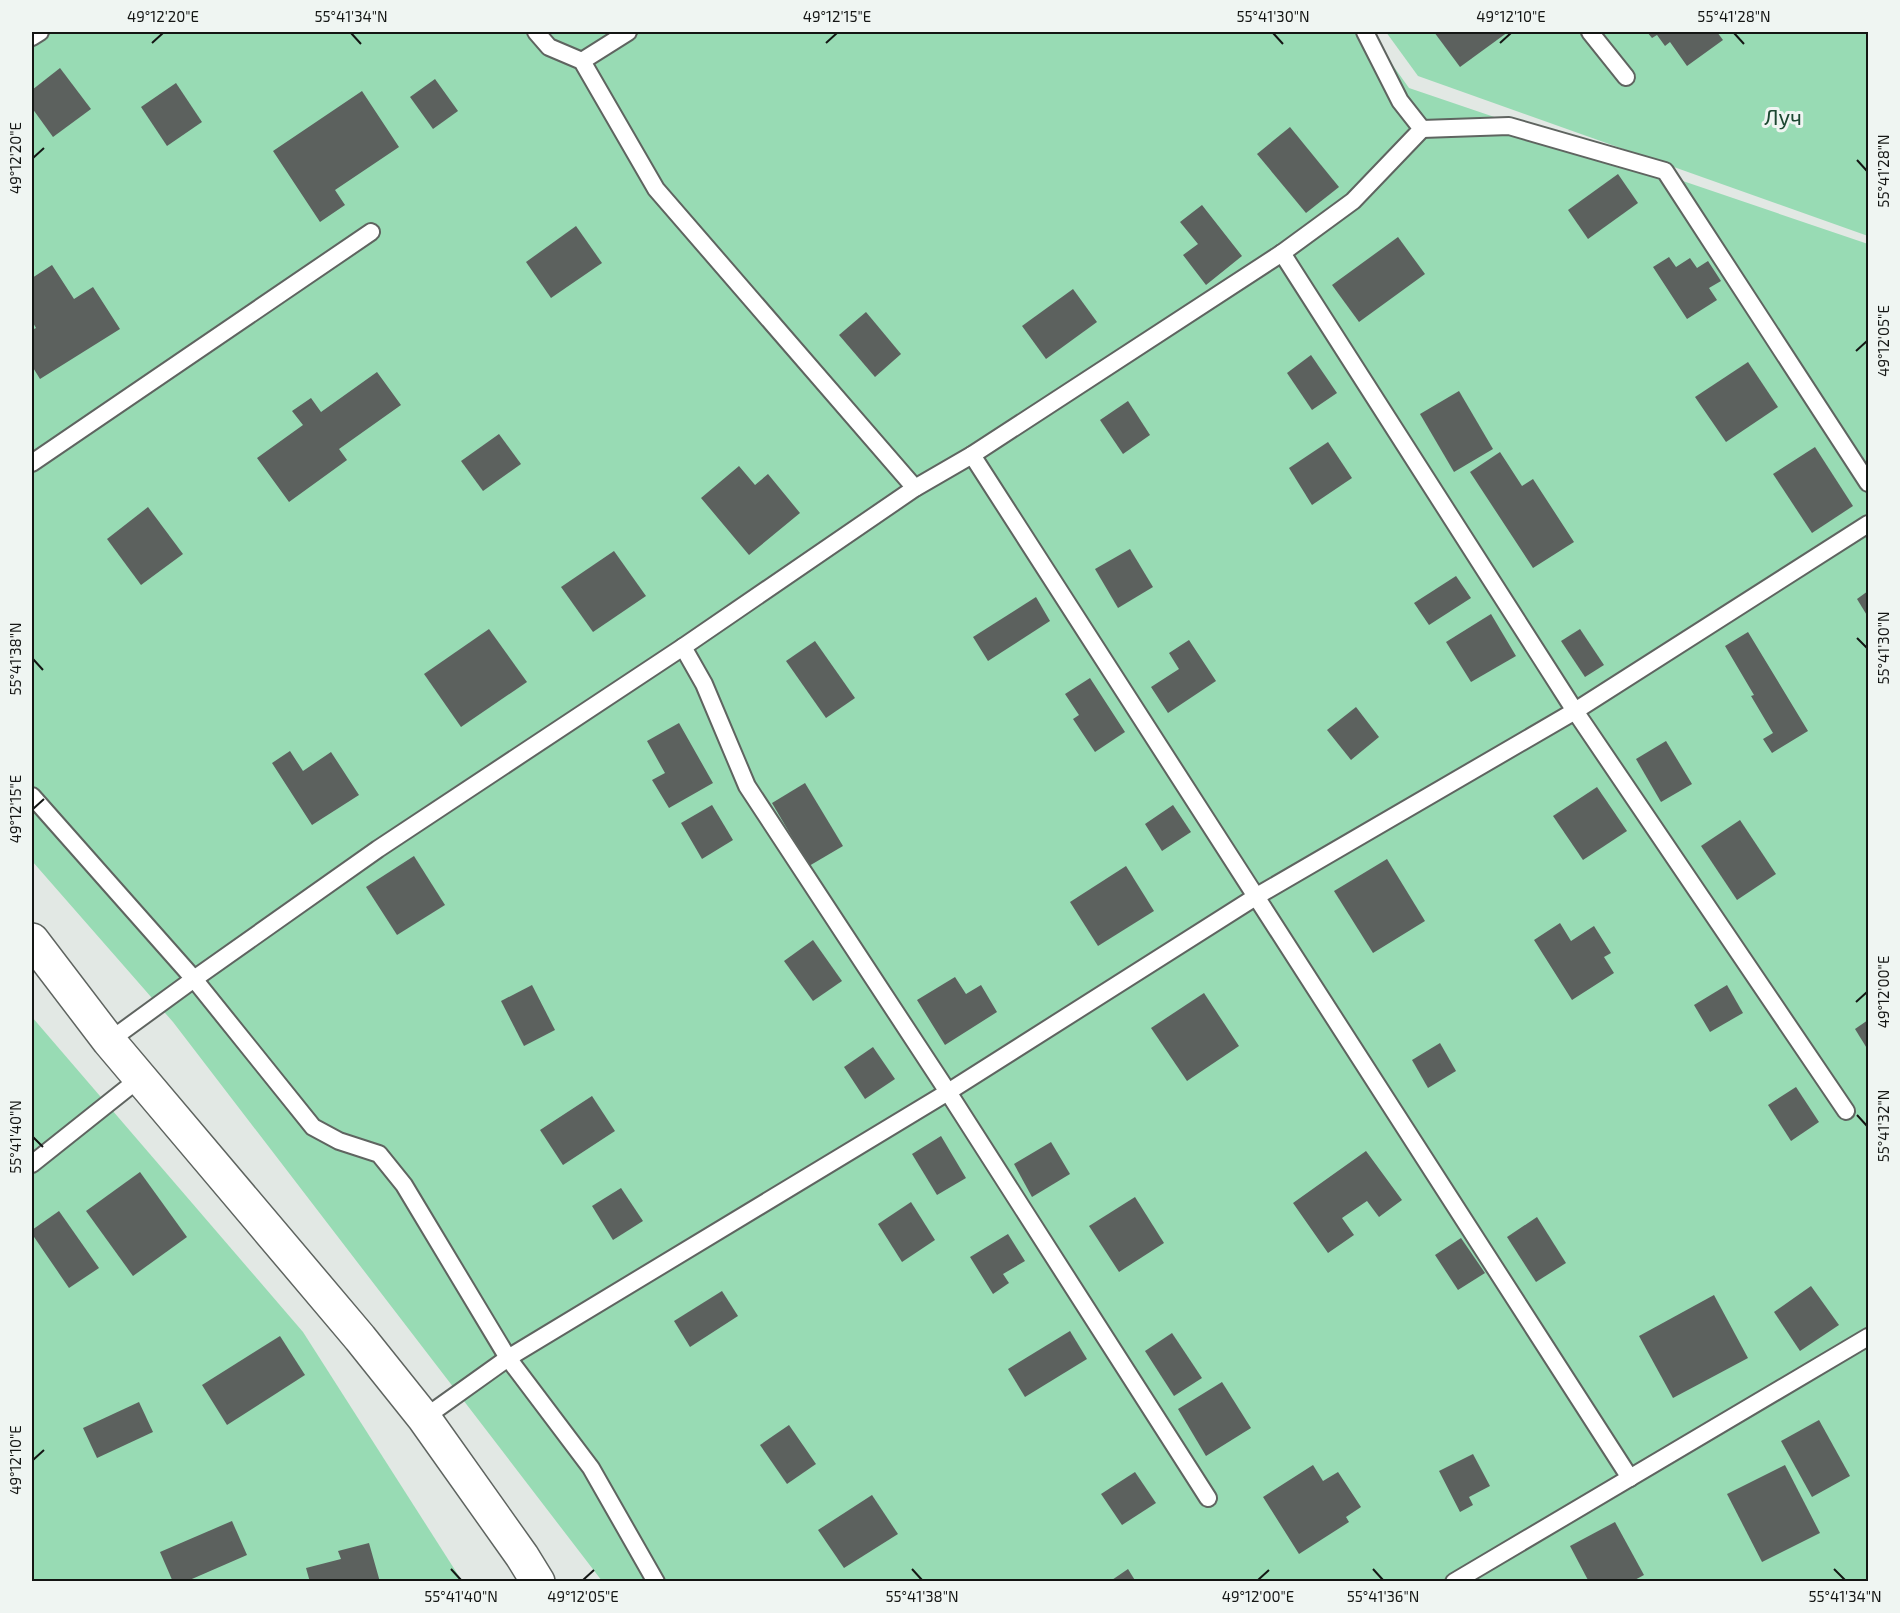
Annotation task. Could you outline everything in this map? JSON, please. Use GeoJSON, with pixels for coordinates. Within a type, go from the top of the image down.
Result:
{"type":"FeatureCollection","features":[{"type":"Feature","properties":{"kind":"street"},"geometry":{"type":"LineString","coordinates":[[32,940],[109,1041],[352,1329],[424,1418],[538,1581]]}},
{"type":"Feature","properties":{"kind":"lane"},"geometry":{"type":"LineString","coordinates":[[32,37],[40,32]]}},
{"type":"Feature","properties":{"kind":"lane"},"geometry":{"type":"LineString","coordinates":[[536,32],[549,47],[582,61],[656,189],[915,488]]}},
{"type":"Feature","properties":{"kind":"lane"},"geometry":{"type":"LineString","coordinates":[[582,61],[628,32]]}},
{"type":"Feature","properties":{"kind":"lane"},"geometry":{"type":"LineString","coordinates":[[1365,32],[1400,101],[1422,129]]}},
{"type":"Feature","properties":{"kind":"lane"},"geometry":{"type":"LineString","coordinates":[[1590,32],[1626,77]]}},
{"type":"Feature","properties":{"kind":"lane"},"geometry":{"type":"LineString","coordinates":[[109,1041],[194,978],[378,849],[683,647],[915,488],[972,455],[1282,253],[1353,201],[1422,129],[1509,126],[1665,171],[1869,483]]}},
{"type":"Feature","properties":{"kind":"lane"},"geometry":{"type":"LineString","coordinates":[[32,463],[371,232]]}},
{"type":"Feature","properties":{"kind":"lane"},"geometry":{"type":"LineString","coordinates":[[1282,253],[1575,711],[1846,1112]]}},
{"type":"Feature","properties":{"kind":"lane"},"geometry":{"type":"LineString","coordinates":[[972,455],[1630,1478]]}},
{"type":"Feature","properties":{"kind":"lane"},"geometry":{"type":"LineString","coordinates":[[424,1418],[508,1358],[948,1092],[1257,896],[1575,711],[1869,525]]}},
{"type":"Feature","properties":{"kind":"lane"},"geometry":{"type":"LineString","coordinates":[[683,647],[704,684],[747,786],[948,1092],[1208,1498]]}},
{"type":"Feature","properties":{"kind":"lane"},"geometry":{"type":"LineString","coordinates":[[32,796],[194,978],[313,1127],[339,1141],[379,1154],[404,1185],[508,1358],[591,1468],[657,1581]]}},
{"type":"Feature","properties":{"kind":"lane"},"geometry":{"type":"LineString","coordinates":[[32,1164],[140,1078]]}},
{"type":"Feature","properties":{"kind":"lane"},"geometry":{"type":"LineString","coordinates":[[1454,1581],[1869,1337]]}},
{"type":"Feature","properties":{"kind":"green space"},"geometry":{"type":"Polygon","coordinates":[[[32,32],[1369,32],[1409,88],[1868,244],[1868,1581],[602,1581],[173,1022],[32,861],[32,32]]]}},
{"type":"Feature","properties":{"kind":"green space","name":"Луч"},"geometry":{"type":"Polygon","coordinates":[[[1386,32],[1868,32],[1868,236],[1418,76],[1386,32]]]}},
{"type":"Feature","properties":{"kind":"green space"},"geometry":{"type":"Polygon","coordinates":[[[32,1017],[303,1332],[462,1581],[32,1581],[32,1017]]]}},
{"type":"Feature","properties":{"kind":"building"},"geometry":{"type":"Polygon","coordinates":[[[1434,32],[1508,32],[1460,67],[1434,32]]]}},
{"type":"Feature","properties":{"kind":"building"},"geometry":{"type":"Polygon","coordinates":[[[1647,32],[1717,32],[1723,40],[1687,66],[1670,42],[1665,46],[1657,35],[1652,38],[1647,32]]]}},
{"type":"Feature","properties":{"kind":"building"},"geometry":{"type":"Polygon","coordinates":[[[60,68],[91,109],[53,137],[32,108],[32,90],[60,68]]]}},
{"type":"Feature","properties":{"kind":"building"},"geometry":{"type":"Polygon","coordinates":[[[435,79],[458,111],[433,129],[410,97],[435,79]]]}},
{"type":"Feature","properties":{"kind":"building"},"geometry":{"type":"Polygon","coordinates":[[[176,83],[202,122],[167,146],[141,107],[176,83]]]}},
{"type":"Feature","properties":{"kind":"building"},"geometry":{"type":"Polygon","coordinates":[[[362,91],[399,147],[335,190],[345,205],[320,222],[273,151],[362,91]]]}},
{"type":"Feature","properties":{"kind":"building"},"geometry":{"type":"Polygon","coordinates":[[[1290,127],[1339,187],[1306,213],[1257,154],[1290,127]]]}},
{"type":"Feature","properties":{"kind":"building"},"geometry":{"type":"Polygon","coordinates":[[[1618,174],[1638,203],[1588,239],[1568,210],[1618,174]]]}},
{"type":"Feature","properties":{"kind":"building"},"geometry":{"type":"Polygon","coordinates":[[[1202,205],[1242,256],[1206,285],[1183,255],[1198,244],[1180,222],[1202,205]]]}},
{"type":"Feature","properties":{"kind":"building"},"geometry":{"type":"Polygon","coordinates":[[[576,226],[602,263],[551,298],[526,262],[576,226]]]}},
{"type":"Feature","properties":{"kind":"building"},"geometry":{"type":"Polygon","coordinates":[[[1398,237],[1425,274],[1359,322],[1332,285],[1398,237]]]}},
{"type":"Feature","properties":{"kind":"building"},"geometry":{"type":"Polygon","coordinates":[[[1669,257],[1676,267],[1690,258],[1697,268],[1708,261],[1721,281],[1709,288],[1717,300],[1687,319],[1653,267],[1669,257]]]}},
{"type":"Feature","properties":{"kind":"building"},"geometry":{"type":"Polygon","coordinates":[[[52,265],[74,299],[93,287],[120,329],[40,379],[32,366],[32,330],[36,328],[32,321],[32,278],[52,265]]]}},
{"type":"Feature","properties":{"kind":"building"},"geometry":{"type":"Polygon","coordinates":[[[1073,289],[1097,322],[1046,359],[1022,326],[1073,289]]]}},
{"type":"Feature","properties":{"kind":"building"},"geometry":{"type":"Polygon","coordinates":[[[866,312],[901,354],[875,377],[839,335],[866,312]]]}},
{"type":"Feature","properties":{"kind":"building"},"geometry":{"type":"Polygon","coordinates":[[[1311,355],[1337,393],[1312,410],[1287,373],[1311,355]]]}},
{"type":"Feature","properties":{"kind":"building"},"geometry":{"type":"Polygon","coordinates":[[[1748,362],[1778,407],[1726,442],[1695,397],[1748,362]]]}},
{"type":"Feature","properties":{"kind":"building"},"geometry":{"type":"Polygon","coordinates":[[[377,372],[401,405],[339,449],[347,460],[289,502],[257,458],[303,425],[292,411],[311,398],[321,412],[377,372]]]}},
{"type":"Feature","properties":{"kind":"building"},"geometry":{"type":"Polygon","coordinates":[[[1459,391],[1493,449],[1454,472],[1420,414],[1459,391]]]}},
{"type":"Feature","properties":{"kind":"building"},"geometry":{"type":"Polygon","coordinates":[[[1128,401],[1150,435],[1123,454],[1100,420],[1128,401]]]}},
{"type":"Feature","properties":{"kind":"building"},"geometry":{"type":"Polygon","coordinates":[[[499,434],[521,464],[483,491],[461,461],[499,434]]]}},
{"type":"Feature","properties":{"kind":"building"},"geometry":{"type":"Polygon","coordinates":[[[1328,442],[1352,478],[1312,505],[1289,468],[1328,442]]]}},
{"type":"Feature","properties":{"kind":"building"},"geometry":{"type":"Polygon","coordinates":[[[1815,447],[1853,506],[1812,533],[1773,474],[1815,447]]]}},
{"type":"Feature","properties":{"kind":"building"},"geometry":{"type":"Polygon","coordinates":[[[1500,452],[1522,486],[1533,479],[1574,542],[1533,568],[1470,472],[1500,452]]]}},
{"type":"Feature","properties":{"kind":"building"},"geometry":{"type":"Polygon","coordinates":[[[739,466],[755,485],[768,474],[800,513],[749,555],[701,498],[739,466]]]}},
{"type":"Feature","properties":{"kind":"building"},"geometry":{"type":"Polygon","coordinates":[[[148,507],[183,554],[141,585],[107,539],[148,507]]]}},
{"type":"Feature","properties":{"kind":"building"},"geometry":{"type":"Polygon","coordinates":[[[1130,549],[1153,587],[1118,608],[1095,569],[1130,549]]]}},
{"type":"Feature","properties":{"kind":"building"},"geometry":{"type":"Polygon","coordinates":[[[614,551],[646,596],[593,632],[561,587],[614,551]]]}},
{"type":"Feature","properties":{"kind":"building"},"geometry":{"type":"Polygon","coordinates":[[[1456,576],[1471,598],[1429,625],[1414,603],[1456,576]]]}},
{"type":"Feature","properties":{"kind":"building"},"geometry":{"type":"Polygon","coordinates":[[[1868,591],[1868,617],[1857,599],[1868,591]]]}},
{"type":"Feature","properties":{"kind":"building"},"geometry":{"type":"Polygon","coordinates":[[[1036,597],[1050,621],[988,661],[973,637],[1036,597]]]}},
{"type":"Feature","properties":{"kind":"building"},"geometry":{"type":"Polygon","coordinates":[[[1491,614],[1516,656],[1471,682],[1446,642],[1491,614]]]}},
{"type":"Feature","properties":{"kind":"building"},"geometry":{"type":"Polygon","coordinates":[[[489,629],[527,682],[461,727],[424,674],[489,629]]]}},
{"type":"Feature","properties":{"kind":"building"},"geometry":{"type":"Polygon","coordinates":[[[1580,629],[1604,665],[1585,677],[1561,641],[1580,629]]]}},
{"type":"Feature","properties":{"kind":"building"},"geometry":{"type":"Polygon","coordinates":[[[1748,632],[1808,731],[1772,753],[1763,739],[1773,733],[1725,646],[1748,632]]]}},
{"type":"Feature","properties":{"kind":"building"},"geometry":{"type":"Polygon","coordinates":[[[1189,640],[1216,681],[1168,713],[1151,687],[1179,669],[1169,653],[1189,640]]]}},
{"type":"Feature","properties":{"kind":"building"},"geometry":{"type":"Polygon","coordinates":[[[815,641],[855,698],[826,718],[786,661],[815,641]]]}},
{"type":"Feature","properties":{"kind":"building"},"geometry":{"type":"Polygon","coordinates":[[[1090,678],[1125,732],[1095,752],[1073,719],[1079,715],[1065,694],[1090,678]]]}},
{"type":"Feature","properties":{"kind":"building"},"geometry":{"type":"Polygon","coordinates":[[[1356,707],[1379,737],[1351,760],[1327,730],[1356,707]]]}},
{"type":"Feature","properties":{"kind":"building"},"geometry":{"type":"Polygon","coordinates":[[[679,723],[713,783],[669,808],[652,780],[665,773],[647,741],[679,723]]]}},
{"type":"Feature","properties":{"kind":"building"},"geometry":{"type":"Polygon","coordinates":[[[1666,741],[1692,784],[1661,802],[1636,759],[1666,741]]]}},
{"type":"Feature","properties":{"kind":"building"},"geometry":{"type":"Polygon","coordinates":[[[290,751],[303,771],[331,752],[359,795],[312,825],[272,763],[290,751]]]}},
{"type":"Feature","properties":{"kind":"building"},"geometry":{"type":"Polygon","coordinates":[[[805,783],[843,846],[809,866],[772,803],[805,783]]]}},
{"type":"Feature","properties":{"kind":"building"},"geometry":{"type":"Polygon","coordinates":[[[1597,787],[1627,831],[1583,860],[1553,816],[1597,787]]]}},
{"type":"Feature","properties":{"kind":"building"},"geometry":{"type":"Polygon","coordinates":[[[712,805],[733,840],[702,859],[681,823],[712,805]]]}},
{"type":"Feature","properties":{"kind":"building"},"geometry":{"type":"Polygon","coordinates":[[[1173,805],[1191,832],[1162,851],[1145,824],[1173,805]]]}},
{"type":"Feature","properties":{"kind":"building"},"geometry":{"type":"Polygon","coordinates":[[[1740,820],[1776,874],[1737,900],[1701,846],[1740,820]]]}},
{"type":"Feature","properties":{"kind":"building"},"geometry":{"type":"Polygon","coordinates":[[[414,856],[445,905],[397,935],[366,887],[414,856]]]}},
{"type":"Feature","properties":{"kind":"building"},"geometry":{"type":"Polygon","coordinates":[[[1387,859],[1425,921],[1373,953],[1334,891],[1387,859]]]}},
{"type":"Feature","properties":{"kind":"building"},"geometry":{"type":"Polygon","coordinates":[[[1126,866],[1154,911],[1098,946],[1070,902],[1126,866]]]}},
{"type":"Feature","properties":{"kind":"building"},"geometry":{"type":"Polygon","coordinates":[[[1560,923],[1571,941],[1594,926],[1611,953],[1604,957],[1614,973],[1572,1000],[1534,940],[1560,923]]]}},
{"type":"Feature","properties":{"kind":"building"},"geometry":{"type":"Polygon","coordinates":[[[813,940],[842,981],[813,1001],[784,961],[813,940]]]}},
{"type":"Feature","properties":{"kind":"building"},"geometry":{"type":"Polygon","coordinates":[[[955,977],[966,994],[981,985],[997,1012],[945,1045],[917,1000],[955,977]]]}},
{"type":"Feature","properties":{"kind":"building"},"geometry":{"type":"Polygon","coordinates":[[[532,985],[555,1030],[524,1046],[501,1001],[532,985]]]}},
{"type":"Feature","properties":{"kind":"building"},"geometry":{"type":"Polygon","coordinates":[[[1727,985],[1743,1013],[1710,1032],[1694,1005],[1727,985]]]}},
{"type":"Feature","properties":{"kind":"building"},"geometry":{"type":"Polygon","coordinates":[[[1204,993],[1239,1046],[1187,1081],[1151,1028],[1204,993]]]}},
{"type":"Feature","properties":{"kind":"building"},"geometry":{"type":"Polygon","coordinates":[[[1868,1020],[1868,1050],[1855,1029],[1868,1020]]]}},
{"type":"Feature","properties":{"kind":"building"},"geometry":{"type":"Polygon","coordinates":[[[1440,1043],[1456,1071],[1428,1088],[1412,1060],[1440,1043]]]}},
{"type":"Feature","properties":{"kind":"building"},"geometry":{"type":"Polygon","coordinates":[[[873,1047],[895,1079],[865,1099],[844,1067],[873,1047]]]}},
{"type":"Feature","properties":{"kind":"building"},"geometry":{"type":"Polygon","coordinates":[[[1796,1087],[1819,1122],[1791,1141],[1768,1105],[1796,1087]]]}},
{"type":"Feature","properties":{"kind":"building"},"geometry":{"type":"Polygon","coordinates":[[[592,1096],[615,1131],[563,1165],[540,1130],[592,1096]]]}},
{"type":"Feature","properties":{"kind":"building"},"geometry":{"type":"Polygon","coordinates":[[[941,1136],[966,1178],[937,1195],[912,1154],[941,1136]]]}},
{"type":"Feature","properties":{"kind":"building"},"geometry":{"type":"Polygon","coordinates":[[[1051,1142],[1070,1174],[1032,1197],[1014,1164],[1051,1142]]]}},
{"type":"Feature","properties":{"kind":"building"},"geometry":{"type":"Polygon","coordinates":[[[1366,1151],[1402,1200],[1379,1217],[1367,1201],[1342,1218],[1354,1235],[1328,1253],[1293,1203],[1366,1151]]]}},
{"type":"Feature","properties":{"kind":"building"},"geometry":{"type":"Polygon","coordinates":[[[140,1172],[187,1237],[133,1276],[86,1211],[140,1172]]]}},
{"type":"Feature","properties":{"kind":"building"},"geometry":{"type":"Polygon","coordinates":[[[621,1188],[643,1221],[613,1240],[592,1206],[621,1188]]]}},
{"type":"Feature","properties":{"kind":"building"},"geometry":{"type":"Polygon","coordinates":[[[1135,1197],[1164,1243],[1119,1272],[1089,1226],[1135,1197]]]}},
{"type":"Feature","properties":{"kind":"building"},"geometry":{"type":"Polygon","coordinates":[[[911,1202],[935,1240],[902,1262],[878,1224],[911,1202]]]}},
{"type":"Feature","properties":{"kind":"building"},"geometry":{"type":"Polygon","coordinates":[[[59,1211],[99,1268],[69,1288],[32,1234],[32,1230],[59,1211]]]}},
{"type":"Feature","properties":{"kind":"building"},"geometry":{"type":"Polygon","coordinates":[[[1537,1217],[1566,1263],[1536,1282],[1507,1237],[1537,1217]]]}},
{"type":"Feature","properties":{"kind":"building"},"geometry":{"type":"Polygon","coordinates":[[[1008,1234],[1025,1261],[1003,1274],[1009,1283],[993,1294],[970,1257],[1008,1234]]]}},
{"type":"Feature","properties":{"kind":"building"},"geometry":{"type":"Polygon","coordinates":[[[1461,1238],[1485,1273],[1458,1290],[1435,1255],[1461,1238]]]}},
{"type":"Feature","properties":{"kind":"building"},"geometry":{"type":"Polygon","coordinates":[[[1811,1286],[1839,1325],[1800,1351],[1774,1312],[1811,1286]]]}},
{"type":"Feature","properties":{"kind":"building"},"geometry":{"type":"Polygon","coordinates":[[[722,1291],[738,1316],[690,1347],[674,1321],[722,1291]]]}},
{"type":"Feature","properties":{"kind":"building"},"geometry":{"type":"Polygon","coordinates":[[[1714,1295],[1748,1358],[1673,1398],[1639,1336],[1714,1295]]]}},
{"type":"Feature","properties":{"kind":"building"},"geometry":{"type":"Polygon","coordinates":[[[1070,1331],[1087,1359],[1025,1397],[1008,1369],[1070,1331]]]}},
{"type":"Feature","properties":{"kind":"building"},"geometry":{"type":"Polygon","coordinates":[[[1172,1333],[1202,1378],[1174,1396],[1145,1351],[1172,1333]]]}},
{"type":"Feature","properties":{"kind":"building"},"geometry":{"type":"Polygon","coordinates":[[[280,1336],[305,1375],[227,1425],[202,1385],[280,1336]]]}},
{"type":"Feature","properties":{"kind":"building"},"geometry":{"type":"Polygon","coordinates":[[[1222,1382],[1251,1428],[1206,1456],[1178,1409],[1222,1382]]]}},
{"type":"Feature","properties":{"kind":"building"},"geometry":{"type":"Polygon","coordinates":[[[139,1402],[153,1432],[97,1458],[83,1428],[139,1402]]]}},
{"type":"Feature","properties":{"kind":"building"},"geometry":{"type":"Polygon","coordinates":[[[1819,1420],[1850,1476],[1812,1497],[1781,1441],[1819,1420]]]}},
{"type":"Feature","properties":{"kind":"building"},"geometry":{"type":"Polygon","coordinates":[[[789,1425],[816,1464],[787,1484],[760,1445],[789,1425]]]}},
{"type":"Feature","properties":{"kind":"building"},"geometry":{"type":"Polygon","coordinates":[[[1473,1454],[1490,1486],[1469,1497],[1473,1505],[1460,1512],[1439,1471],[1473,1454]]]}},
{"type":"Feature","properties":{"kind":"building"},"geometry":{"type":"Polygon","coordinates":[[[1313,1465],[1323,1481],[1338,1472],[1361,1507],[1346,1517],[1349,1522],[1299,1554],[1263,1497],[1313,1465]]]}},
{"type":"Feature","properties":{"kind":"building"},"geometry":{"type":"Polygon","coordinates":[[[1785,1465],[1820,1533],[1762,1562],[1727,1494],[1785,1465]]]}},
{"type":"Feature","properties":{"kind":"building"},"geometry":{"type":"Polygon","coordinates":[[[1135,1472],[1156,1503],[1122,1525],[1101,1494],[1135,1472]]]}},
{"type":"Feature","properties":{"kind":"building"},"geometry":{"type":"Polygon","coordinates":[[[872,1495],[898,1534],[844,1568],[818,1530],[872,1495]]]}},
{"type":"Feature","properties":{"kind":"building"},"geometry":{"type":"Polygon","coordinates":[[[232,1521],[247,1555],[185,1582],[173,1582],[160,1552],[232,1521]]]}},
{"type":"Feature","properties":{"kind":"building"},"geometry":{"type":"Polygon","coordinates":[[[1615,1522],[1644,1575],[1631,1582],[1589,1582],[1570,1546],[1615,1522]]]}},
{"type":"Feature","properties":{"kind":"building"},"geometry":{"type":"Polygon","coordinates":[[[369,1543],[380,1582],[310,1582],[306,1568],[341,1559],[338,1551],[369,1543]]]}},
{"type":"Feature","properties":{"kind":"building"},"geometry":{"type":"Polygon","coordinates":[[[1128,1569],[1136,1582],[1109,1582],[1128,1569]]]}}]}
